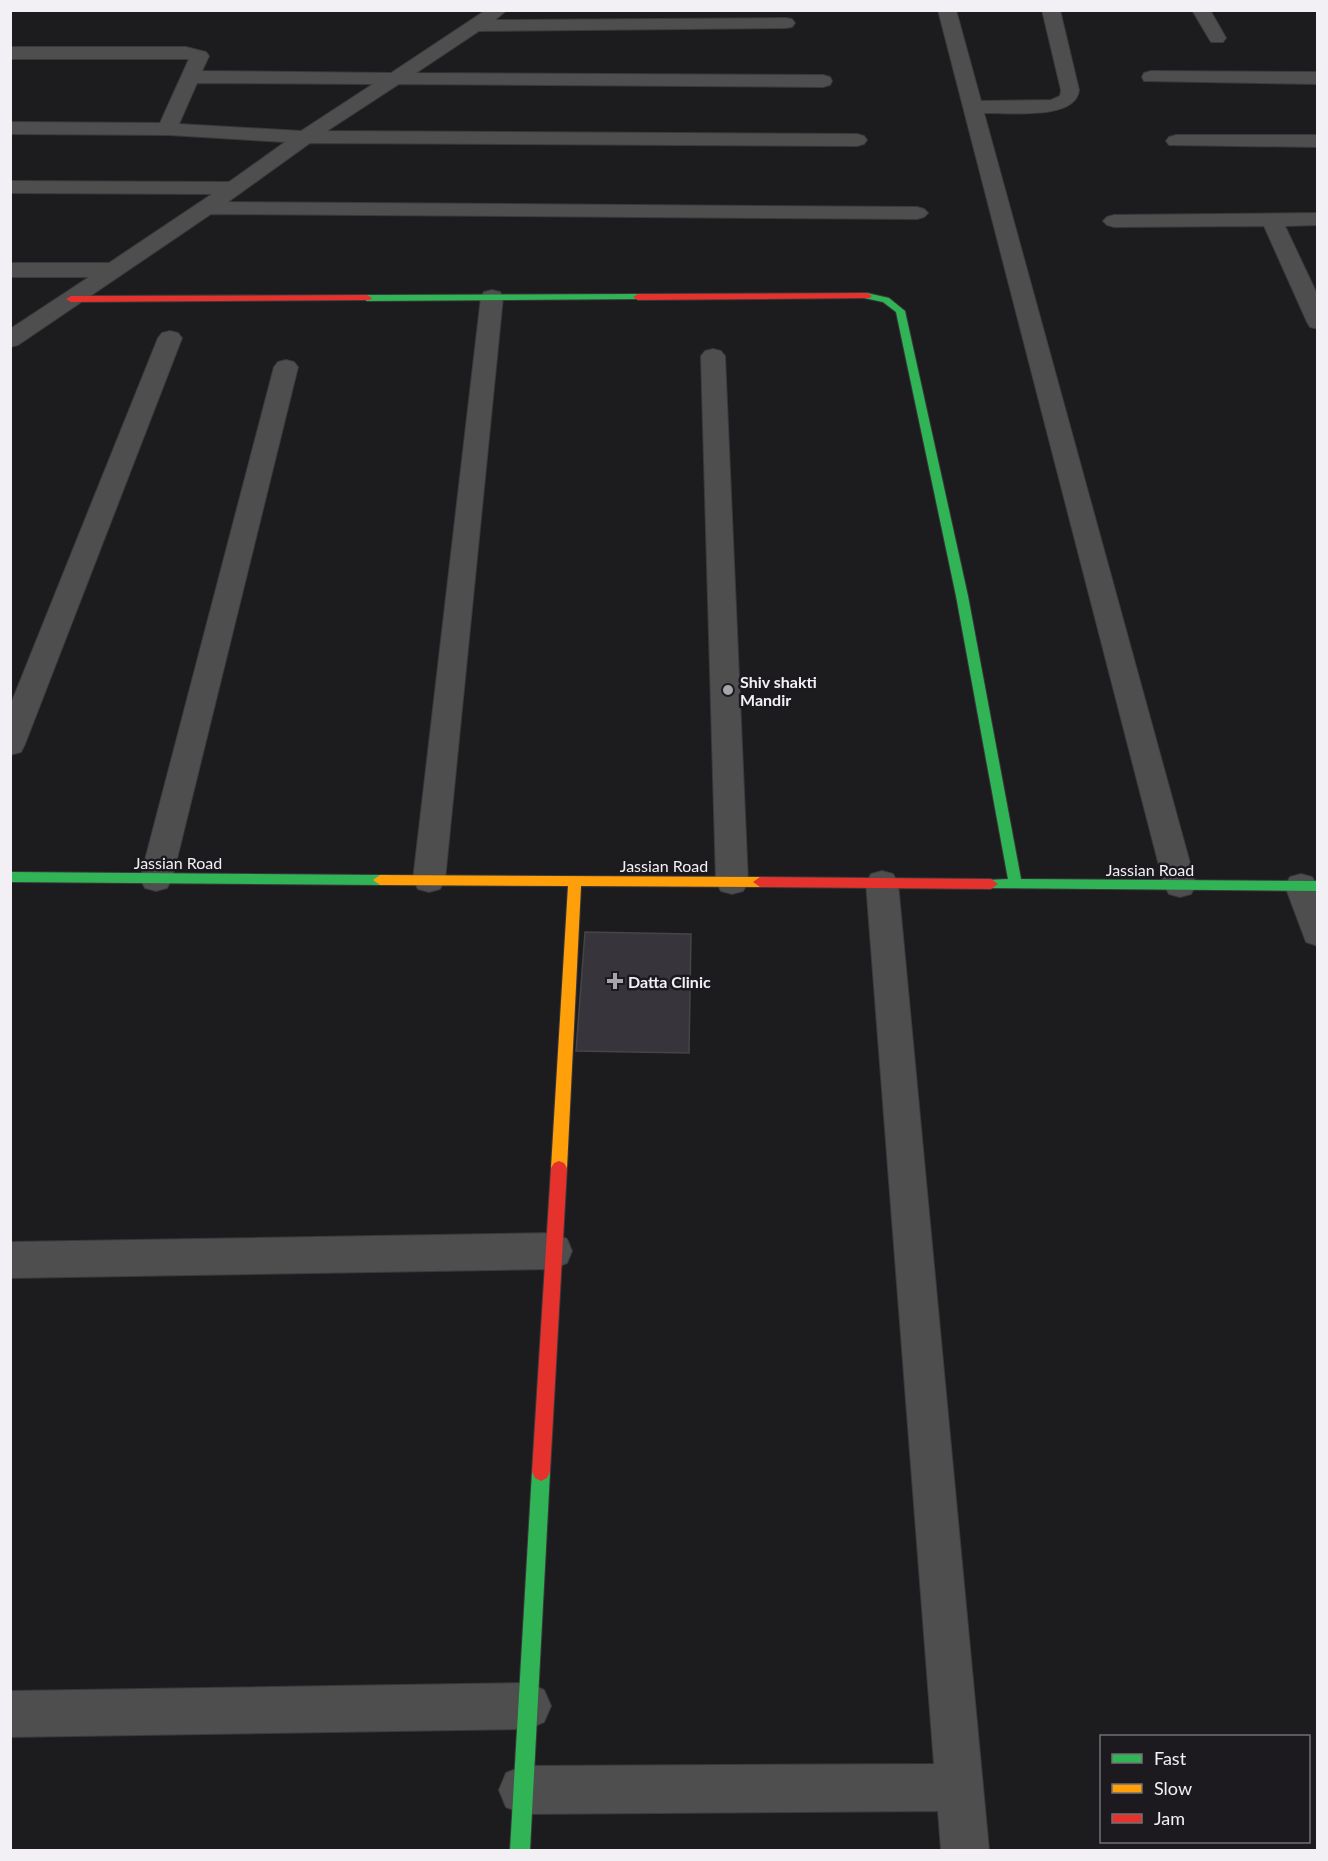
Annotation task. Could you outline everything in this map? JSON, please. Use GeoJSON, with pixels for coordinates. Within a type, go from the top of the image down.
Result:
{"type":"FeatureCollection","features":[{"type":"Feature","properties":{"kind":"street"},"geometry":{"type":"LineString","coordinates":[[10,340],[206,208],[305,137],[499,10]]}},
{"type":"Feature","properties":{"kind":"street"},"geometry":{"type":"LineString","coordinates":[[947,10],[1180,885]]}},
{"type":"Feature","properties":{"kind":"street"},"geometry":{"type":"LineString","coordinates":[[972,107],[1051,106],[1060,104],[1069,98],[1069,84],[1051,10]]}},
{"type":"Feature","properties":{"kind":"street"},"geometry":{"type":"LineString","coordinates":[[1201,10],[1217,38]]}},
{"type":"Feature","properties":{"kind":"street"},"geometry":{"type":"LineString","coordinates":[[477,26],[786,23]]}},
{"type":"Feature","properties":{"kind":"street"},"geometry":{"type":"LineString","coordinates":[[10,53],[194,54],[200,56],[167,129]]}},
{"type":"Feature","properties":{"kind":"street"},"geometry":{"type":"LineString","coordinates":[[192,77],[823,81]]}},
{"type":"Feature","properties":{"kind":"street"},"geometry":{"type":"LineString","coordinates":[[1151,77],[1317,78]]}},
{"type":"Feature","properties":{"kind":"street"},"geometry":{"type":"LineString","coordinates":[[10,128],[167,129],[305,137],[857,140]]}},
{"type":"Feature","properties":{"kind":"street"},"geometry":{"type":"LineString","coordinates":[[1176,141],[1317,141]]}},
{"type":"Feature","properties":{"kind":"street"},"geometry":{"type":"LineString","coordinates":[[10,187],[234,188]]}},
{"type":"Feature","properties":{"kind":"street"},"geometry":{"type":"LineString","coordinates":[[206,208],[917,213]]}},
{"type":"Feature","properties":{"kind":"street"},"geometry":{"type":"LineString","coordinates":[[1271,219],[1317,322]]}},
{"type":"Feature","properties":{"kind":"street"},"geometry":{"type":"LineString","coordinates":[[1114,221],[1317,219]]}},
{"type":"Feature","properties":{"kind":"street"},"geometry":{"type":"LineString","coordinates":[[10,270],[112,270]]}},
{"type":"Feature","properties":{"kind":"street"},"geometry":{"type":"LineString","coordinates":[[71,299],[868,296],[878,297],[894,304],[900,311],[959,585],[1016,884]]}},
{"type":"Feature","properties":{"kind":"street"},"geometry":{"type":"LineString","coordinates":[[429,880],[492,297]]}},
{"type":"Feature","properties":{"kind":"street"},"geometry":{"type":"LineString","coordinates":[[10,744],[170,338]]}},
{"type":"Feature","properties":{"kind":"street"},"geometry":{"type":"LineString","coordinates":[[713,356],[732,882]]}},
{"type":"Feature","properties":{"kind":"street"},"geometry":{"type":"LineString","coordinates":[[156,879],[286,367]]}},
{"type":"Feature","properties":{"kind":"street","name":"Jassian Road"},"geometry":{"type":"LineString","coordinates":[[10,877],[1309,886]]}},
{"type":"Feature","properties":{"kind":"street"},"geometry":{"type":"LineString","coordinates":[[520,1851],[575,881]]}},
{"type":"Feature","properties":{"kind":"street"},"geometry":{"type":"LineString","coordinates":[[882,883],[965,1851]]}},
{"type":"Feature","properties":{"kind":"street"},"geometry":{"type":"LineString","coordinates":[[1309,886],[1317,933]]}},
{"type":"Feature","properties":{"kind":"street"},"geometry":{"type":"LineString","coordinates":[[10,1260],[553,1251]]}},
{"type":"Feature","properties":{"kind":"street"},"geometry":{"type":"LineString","coordinates":[[10,1714],[528,1706]]}},
{"type":"Feature","properties":{"kind":"street"},"geometry":{"type":"LineString","coordinates":[[523,1790],[958,1787]]}},
{"type":"Feature","properties":{"kind":"building"},"geometry":{"type":"Polygon","coordinates":[[[585,932],[691,934],[689,1053],[576,1051],[585,932]]]}},
{"type":"Feature","properties":{"kind":"traffic: fast"},"geometry":{"type":"LineString","coordinates":[[867,296],[886,300],[900,311],[962,596],[1015,884]]}},
{"type":"Feature","properties":{"kind":"traffic: fast"},"geometry":{"type":"LineString","coordinates":[[367,298],[638,297]]}},
{"type":"Feature","properties":{"kind":"traffic: fast"},"geometry":{"type":"LineString","coordinates":[[10,877],[380,880]]}},
{"type":"Feature","properties":{"kind":"traffic: fast"},"geometry":{"type":"LineString","coordinates":[[991,884],[1318,886]]}},
{"type":"Feature","properties":{"kind":"traffic: fast"},"geometry":{"type":"LineString","coordinates":[[520,1850],[541,1472]]}},
{"type":"Feature","properties":{"kind":"traffic: slow"},"geometry":{"type":"LineString","coordinates":[[380,880],[760,882]]}},
{"type":"Feature","properties":{"kind":"traffic: slow"},"geometry":{"type":"LineString","coordinates":[[559,1168],[575,881]]}},
{"type":"Feature","properties":{"kind":"traffic: jam"},"geometry":{"type":"LineString","coordinates":[[638,297],[867,296]]}},
{"type":"Feature","properties":{"kind":"traffic: jam"},"geometry":{"type":"LineString","coordinates":[[71,299],[367,298]]}},
{"type":"Feature","properties":{"kind":"traffic: jam"},"geometry":{"type":"LineString","coordinates":[[760,882],[991,884]]}},
{"type":"Feature","properties":{"kind":"traffic: jam"},"geometry":{"type":"LineString","coordinates":[[541,1472],[559,1168]]}},
{"type":"Feature","properties":{"kind":"place","name":"Shiv shakti Mandir"},"geometry":{"type":"Point","coordinates":[728,690]}},
{"type":"Feature","properties":{"kind":"place","name":"Datta Clinic"},"geometry":{"type":"Point","coordinates":[615,981]}}]}
